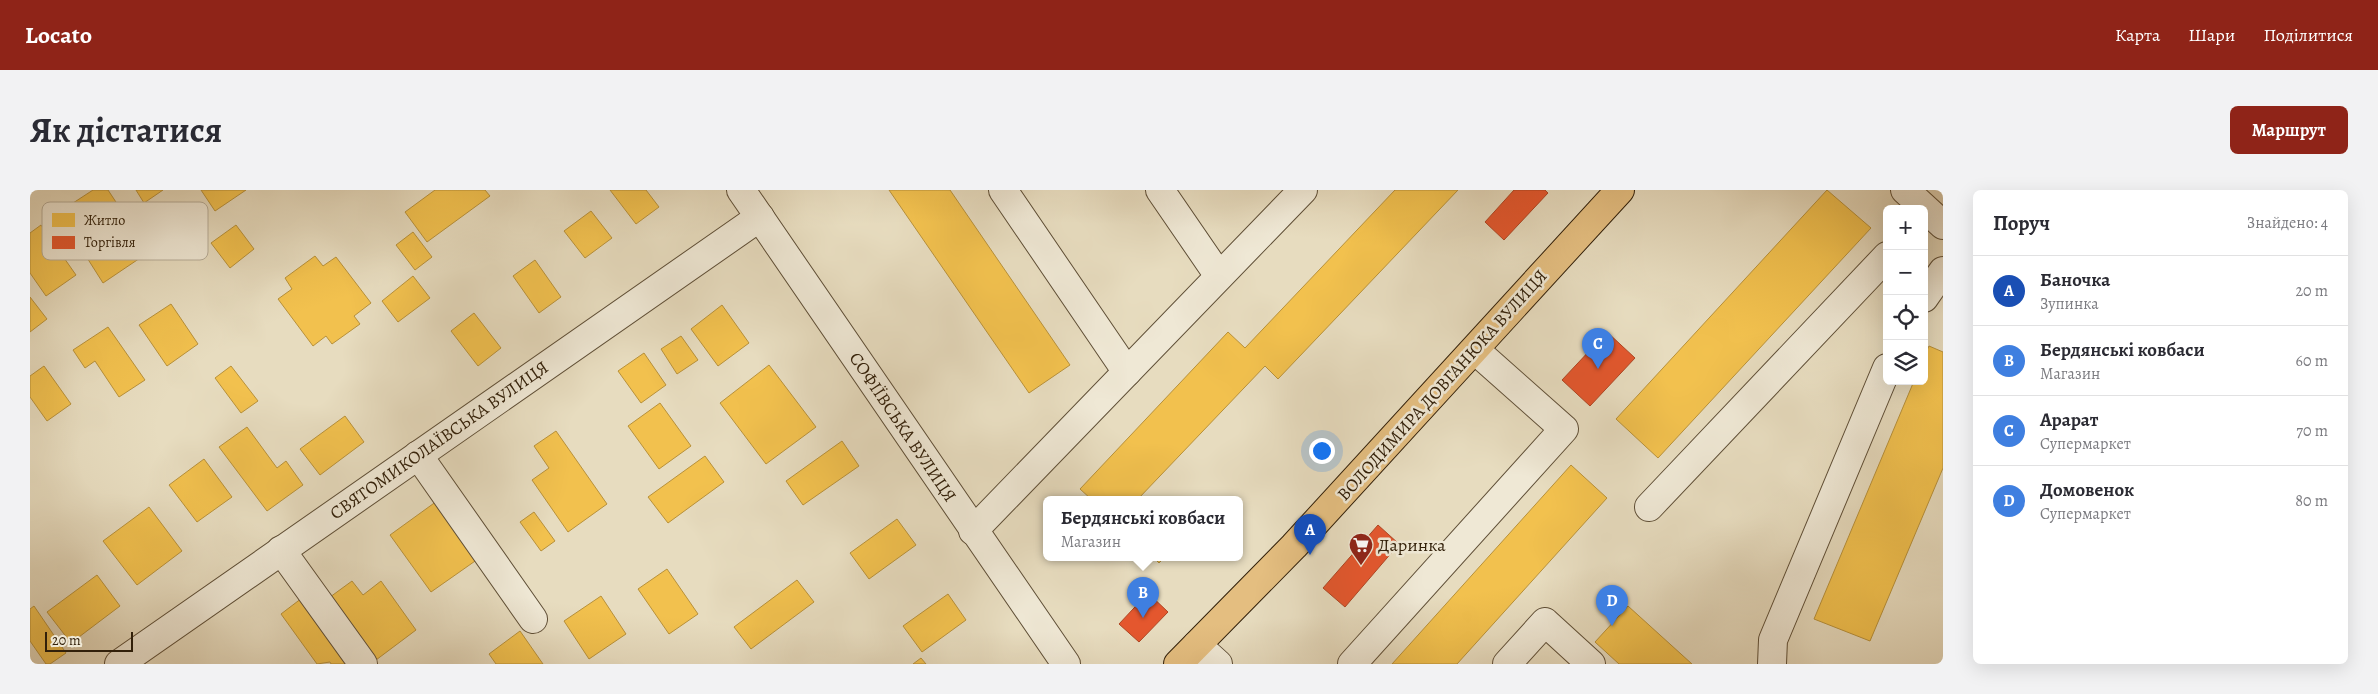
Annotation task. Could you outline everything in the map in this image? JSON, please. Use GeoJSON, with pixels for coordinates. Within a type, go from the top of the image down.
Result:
{"type":"FeatureCollection","features":[{"type":"Feature","properties":{"kind":"main road","name":"ВОЛОДИМИРА ДОВГАНЮКА ВУЛИЦЯ"},"geometry":{"type":"LineString","coordinates":[[1178,664],[1294,546],[1620,190]]}},
{"type":"Feature","properties":{"kind":"street","name":"СОФІЇВСЬКА ВУЛИЦЯ"},"geometry":{"type":"LineString","coordinates":[[741,190],[1066,664]]}},
{"type":"Feature","properties":{"kind":"street"},"geometry":{"type":"LineString","coordinates":[[1003,190],[1127,372]]}},
{"type":"Feature","properties":{"kind":"street"},"geometry":{"type":"LineString","coordinates":[[1160,190],[1219,276]]}},
{"type":"Feature","properties":{"kind":"street"},"geometry":{"type":"LineString","coordinates":[[973,531],[1303,190]]}},
{"type":"Feature","properties":{"kind":"street"},"geometry":{"type":"LineString","coordinates":[[1905,190],[1932,218]]}},
{"type":"Feature","properties":{"kind":"street","name":"СВЯТОМИКОЛАЇВСЬКА ВУЛИЦЯ"},"geometry":{"type":"LineString","coordinates":[[119,664],[760,217]]}},
{"type":"Feature","properties":{"kind":"street"},"geometry":{"type":"LineString","coordinates":[[1649,507],[1883,260]]}},
{"type":"Feature","properties":{"kind":"street"},"geometry":{"type":"LineString","coordinates":[[1926,295],[1943,271]]}},
{"type":"Feature","properties":{"kind":"street"},"geometry":{"type":"LineString","coordinates":[[1352,664],[1564,429],[1475,350]]}},
{"type":"Feature","properties":{"kind":"street"},"geometry":{"type":"LineString","coordinates":[[1772,664],[1772,640],[1883,377]]}},
{"type":"Feature","properties":{"kind":"street"},"geometry":{"type":"LineString","coordinates":[[418,456],[533,619]]}},
{"type":"Feature","properties":{"kind":"street"},"geometry":{"type":"LineString","coordinates":[[281,550],[363,664]]}},
{"type":"Feature","properties":{"kind":"street"},"geometry":{"type":"LineString","coordinates":[[1507,664],[1545,622],[1591,664]]}},
{"type":"Feature","properties":{"kind":"street"},"geometry":{"type":"LineString","coordinates":[[1196,645],[1218,664]]}},
{"type":"Feature","properties":{"kind":"building: Житло"},"geometry":{"type":"Polygon","coordinates":[[[93,190],[108,190],[116,202],[75,202],[93,190]]]}},
{"type":"Feature","properties":{"kind":"building: Житло"},"geometry":{"type":"Polygon","coordinates":[[[136,190],[163,190],[145,202],[143,202],[136,190]]]}},
{"type":"Feature","properties":{"kind":"building: Житло"},"geometry":{"type":"Polygon","coordinates":[[[201,190],[246,190],[215,211],[201,190]]]}},
{"type":"Feature","properties":{"kind":"building: Житло"},"geometry":{"type":"Polygon","coordinates":[[[435,190],[485,190],[490,196],[427,242],[405,212],[435,190]]]}},
{"type":"Feature","properties":{"kind":"building: Житло"},"geometry":{"type":"Polygon","coordinates":[[[610,190],[646,190],[659,207],[636,224],[610,190]]]}},
{"type":"Feature","properties":{"kind":"building: Житло"},"geometry":{"type":"Polygon","coordinates":[[[889,190],[950,190],[1070,365],[1029,393],[889,190]]]}},
{"type":"Feature","properties":{"kind":"building: Житло"},"geometry":{"type":"Polygon","coordinates":[[[1395,190],[1458,190],[1278,379],[1265,366],[1141,496],[1088,496],[1080,489],[1228,332],[1245,348],[1395,190]]]}},
{"type":"Feature","properties":{"kind":"building: Житло"},"geometry":{"type":"Polygon","coordinates":[[[1827,190],[1871,228],[1658,458],[1616,419],[1827,190]]]}},
{"type":"Feature","properties":{"kind":"building: Житло"},"geometry":{"type":"Polygon","coordinates":[[[591,211],[612,238],[585,258],[564,231],[591,211]]]}},
{"type":"Feature","properties":{"kind":"building: Житло"},"geometry":{"type":"Polygon","coordinates":[[[41,225],[42,260],[66,260],[76,275],[46,296],[30,273],[30,233],[41,225]]]}},
{"type":"Feature","properties":{"kind":"building: Житло"},"geometry":{"type":"Polygon","coordinates":[[[236,225],[254,249],[230,268],[211,243],[236,225]]]}},
{"type":"Feature","properties":{"kind":"building: Житло"},"geometry":{"type":"Polygon","coordinates":[[[413,232],[432,257],[415,270],[396,245],[413,232]]]}},
{"type":"Feature","properties":{"kind":"building: Житло"},"geometry":{"type":"Polygon","coordinates":[[[315,256],[323,266],[336,257],[371,303],[354,316],[360,324],[332,344],[326,336],[313,346],[278,299],[292,289],[285,278],[315,256]]]}},
{"type":"Feature","properties":{"kind":"building: Житло"},"geometry":{"type":"Polygon","coordinates":[[[88,260],[137,260],[103,283],[88,260]]]}},
{"type":"Feature","properties":{"kind":"building: Житло"},"geometry":{"type":"Polygon","coordinates":[[[535,260],[561,297],[539,313],[513,276],[535,260]]]}},
{"type":"Feature","properties":{"kind":"building: Житло"},"geometry":{"type":"Polygon","coordinates":[[[413,276],[430,298],[398,322],[382,301],[413,276]]]}},
{"type":"Feature","properties":{"kind":"building: Житло"},"geometry":{"type":"Polygon","coordinates":[[[30,297],[47,319],[30,332],[30,297]]]}},
{"type":"Feature","properties":{"kind":"building: Житло"},"geometry":{"type":"Polygon","coordinates":[[[171,304],[198,344],[167,366],[139,325],[171,304]]]}},
{"type":"Feature","properties":{"kind":"building: Житло"},"geometry":{"type":"Polygon","coordinates":[[[722,305],[749,343],[718,366],[691,329],[722,305]]]}},
{"type":"Feature","properties":{"kind":"building: Житло"},"geometry":{"type":"Polygon","coordinates":[[[474,313],[501,348],[478,366],[451,331],[474,313]]]}},
{"type":"Feature","properties":{"kind":"building: Житло"},"geometry":{"type":"Polygon","coordinates":[[[108,327],[145,380],[119,397],[95,361],[85,368],[73,350],[108,327]]]}},
{"type":"Feature","properties":{"kind":"building: Житло"},"geometry":{"type":"Polygon","coordinates":[[[681,336],[698,360],[677,374],[661,349],[681,336]]]}},
{"type":"Feature","properties":{"kind":"building: Житло"},"geometry":{"type":"Polygon","coordinates":[[[1929,346],[1943,352],[1943,468],[1870,641],[1814,619],[1912,385],[1928,385],[1929,346]]]}},
{"type":"Feature","properties":{"kind":"building: Житло"},"geometry":{"type":"Polygon","coordinates":[[[644,353],[666,385],[641,403],[618,371],[644,353]]]}},
{"type":"Feature","properties":{"kind":"building: Житло"},"geometry":{"type":"Polygon","coordinates":[[[769,365],[816,427],[766,464],[720,403],[769,365]]]}},
{"type":"Feature","properties":{"kind":"building: Житло"},"geometry":{"type":"Polygon","coordinates":[[[44,366],[71,404],[47,421],[30,397],[30,376],[44,366]]]}},
{"type":"Feature","properties":{"kind":"building: Житло"},"geometry":{"type":"Polygon","coordinates":[[[231,366],[258,401],[241,413],[215,378],[231,366]]]}},
{"type":"Feature","properties":{"kind":"building: Житло"},"geometry":{"type":"Polygon","coordinates":[[[660,403],[691,446],[659,469],[628,426],[660,403]]]}},
{"type":"Feature","properties":{"kind":"building: Житло"},"geometry":{"type":"Polygon","coordinates":[[[345,416],[364,442],[320,475],[300,449],[345,416]]]}},
{"type":"Feature","properties":{"kind":"building: Житло"},"geometry":{"type":"Polygon","coordinates":[[[247,427],[277,468],[286,461],[303,485],[267,511],[219,447],[247,427]]]}},
{"type":"Feature","properties":{"kind":"building: Житло"},"geometry":{"type":"Polygon","coordinates":[[[556,431],[607,504],[568,532],[532,480],[549,468],[534,446],[556,431]]]}},
{"type":"Feature","properties":{"kind":"building: Житло"},"geometry":{"type":"Polygon","coordinates":[[[842,441],[859,466],[803,505],[786,481],[842,441]]]}},
{"type":"Feature","properties":{"kind":"building: Житло"},"geometry":{"type":"Polygon","coordinates":[[[705,456],[724,482],[668,523],[648,497],[705,456]]]}},
{"type":"Feature","properties":{"kind":"building: Житло"},"geometry":{"type":"Polygon","coordinates":[[[204,459],[232,497],[197,522],[169,485],[204,459]]]}},
{"type":"Feature","properties":{"kind":"building: Житло"},"geometry":{"type":"Polygon","coordinates":[[[1571,465],[1607,498],[1457,664],[1392,664],[1571,465]]]}},
{"type":"Feature","properties":{"kind":"building: Житло"},"geometry":{"type":"Polygon","coordinates":[[[437,501],[478,559],[431,592],[390,535],[437,501]]]}},
{"type":"Feature","properties":{"kind":"building: Житло"},"geometry":{"type":"Polygon","coordinates":[[[149,507],[182,551],[137,585],[103,541],[149,507]]]}},
{"type":"Feature","properties":{"kind":"building: Житло"},"geometry":{"type":"Polygon","coordinates":[[[534,512],[555,541],[541,551],[520,522],[534,512]]]}},
{"type":"Feature","properties":{"kind":"building: Житло"},"geometry":{"type":"Polygon","coordinates":[[[897,519],[916,545],[869,579],[850,553],[897,519]]]}},
{"type":"Feature","properties":{"kind":"building: Житло"},"geometry":{"type":"Polygon","coordinates":[[[667,569],[698,614],[669,634],[638,589],[667,569]]]}},
{"type":"Feature","properties":{"kind":"building: Житло"},"geometry":{"type":"Polygon","coordinates":[[[97,575],[120,606],[71,643],[47,612],[97,575]]]}},
{"type":"Feature","properties":{"kind":"building: Житло"},"geometry":{"type":"Polygon","coordinates":[[[797,580],[814,602],[751,649],[734,627],[797,580]]]}},
{"type":"Feature","properties":{"kind":"building: Житло"},"geometry":{"type":"Polygon","coordinates":[[[352,581],[363,595],[381,581],[416,630],[372,663],[326,600],[352,581]]]}},
{"type":"Feature","properties":{"kind":"building: Житло"},"geometry":{"type":"Polygon","coordinates":[[[948,594],[966,620],[922,652],[903,626],[948,594]]]}},
{"type":"Feature","properties":{"kind":"building: Житло"},"geometry":{"type":"Polygon","coordinates":[[[601,596],[626,634],[589,659],[564,621],[601,596]]]}},
{"type":"Feature","properties":{"kind":"building: Житло"},"geometry":{"type":"Polygon","coordinates":[[[302,598],[349,664],[331,664],[330,662],[317,664],[281,614],[302,598]]]}},
{"type":"Feature","properties":{"kind":"building: Житло"},"geometry":{"type":"Polygon","coordinates":[[[34,606],[66,653],[50,664],[46,664],[30,641],[30,609],[34,606]]]}},
{"type":"Feature","properties":{"kind":"building: Житло"},"geometry":{"type":"Polygon","coordinates":[[[1628,606],[1692,664],[1619,664],[1595,642],[1628,606]]]}},
{"type":"Feature","properties":{"kind":"building: Житло"},"geometry":{"type":"Polygon","coordinates":[[[520,631],[543,664],[496,664],[489,654],[520,631]]]}},
{"type":"Feature","properties":{"kind":"building: Житло"},"geometry":{"type":"Polygon","coordinates":[[[921,658],[926,664],[913,664],[921,658]]]}},
{"type":"Feature","properties":{"kind":"building: Торгівля"},"geometry":{"type":"Polygon","coordinates":[[[1514,190],[1545,190],[1548,193],[1504,240],[1485,222],[1514,190]]]}},
{"type":"Feature","properties":{"kind":"building: Торгівля"},"geometry":{"type":"Polygon","coordinates":[[[1607,332],[1635,358],[1590,406],[1562,380],[1607,332]]]}},
{"type":"Feature","properties":{"kind":"building: Торгівля","name":"Даринка"},"geometry":{"type":"Polygon","coordinates":[[[1378,525],[1399,544],[1345,607],[1323,588],[1378,525]]]}},
{"type":"Feature","properties":{"kind":"building: Торгівля"},"geometry":{"type":"Polygon","coordinates":[[[1148,593],[1168,612],[1139,642],[1119,624],[1148,593]]]}},
{"type":"Feature","properties":{"kind":"place","name":"Арарат"},"geometry":{"type":"Point","coordinates":[1598,369]}},
{"type":"Feature","properties":{"kind":"place","name":"Баночка"},"geometry":{"type":"Point","coordinates":[1310,555]}},
{"type":"Feature","properties":{"kind":"place","name":"Даринка"},"geometry":{"type":"Point","coordinates":[1361,566]}},
{"type":"Feature","properties":{"kind":"place","name":"Бердянські ковбаси"},"geometry":{"type":"Point","coordinates":[1143,618]}},
{"type":"Feature","properties":{"kind":"place","name":"Домовенок"},"geometry":{"type":"Point","coordinates":[1612,626]}}]}
